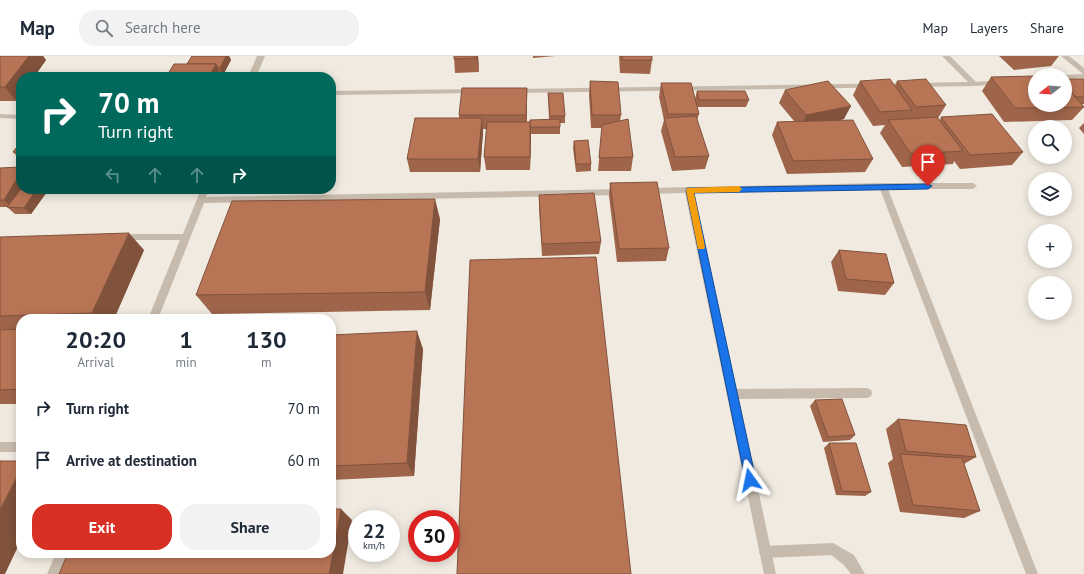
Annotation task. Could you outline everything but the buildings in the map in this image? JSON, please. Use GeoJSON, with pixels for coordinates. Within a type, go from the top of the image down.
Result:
{"type":"FeatureCollection","features":[{"type":"Feature","properties":{"kind":"street"},"geometry":{"type":"LineString","coordinates":[[254,72],[261,56]]}},
{"type":"Feature","properties":{"kind":"street"},"geometry":{"type":"LineString","coordinates":[[946,56],[974,84]]}},
{"type":"Feature","properties":{"kind":"street"},"geometry":{"type":"LineString","coordinates":[[1065,56],[1084,72]]}},
{"type":"Feature","properties":{"kind":"street"},"geometry":{"type":"LineString","coordinates":[[1072,77],[1084,76]]}},
{"type":"Feature","properties":{"kind":"street"},"geometry":{"type":"LineString","coordinates":[[506,91],[974,84],[1012,81]]}},
{"type":"Feature","properties":{"kind":"street"},"geometry":{"type":"LineString","coordinates":[[336,93],[482,91]]}},
{"type":"Feature","properties":{"kind":"street"},"geometry":{"type":"LineString","coordinates":[[0,116],[16,117]]}},
{"type":"Feature","properties":{"kind":"street"},"geometry":{"type":"LineString","coordinates":[[883,186],[1032,574]]}},
{"type":"Feature","properties":{"kind":"street"},"geometry":{"type":"LineString","coordinates":[[201,200],[883,186],[973,186]]}},
{"type":"Feature","properties":{"kind":"street"},"geometry":{"type":"LineString","coordinates":[[689,190],[770,574]]}},
{"type":"Feature","properties":{"kind":"street"},"geometry":{"type":"LineString","coordinates":[[155,314],[203,194]]}},
{"type":"Feature","properties":{"kind":"street"},"geometry":{"type":"LineString","coordinates":[[108,237],[185,237]]}},
{"type":"Feature","properties":{"kind":"street"},"geometry":{"type":"LineString","coordinates":[[732,394],[867,393]]}},
{"type":"Feature","properties":{"kind":"street"},"geometry":{"type":"LineString","coordinates":[[0,447],[16,447]]}},
{"type":"Feature","properties":{"kind":"street"},"geometry":{"type":"LineString","coordinates":[[765,552],[833,549],[849,560],[859,574]]}},
{"type":"Feature","properties":{"kind":"street"},"geometry":{"type":"LineString","coordinates":[[53,574],[60,558]]}},
{"type":"Feature","properties":{"kind":"slow traffic"},"geometry":{"type":"LineString","coordinates":[[701,247],[689,190],[739,189]]}},
{"type":"Feature","properties":{"kind":"route"},"geometry":{"type":"LineString","coordinates":[[750,480],[689,190],[928,186]]}}]}
